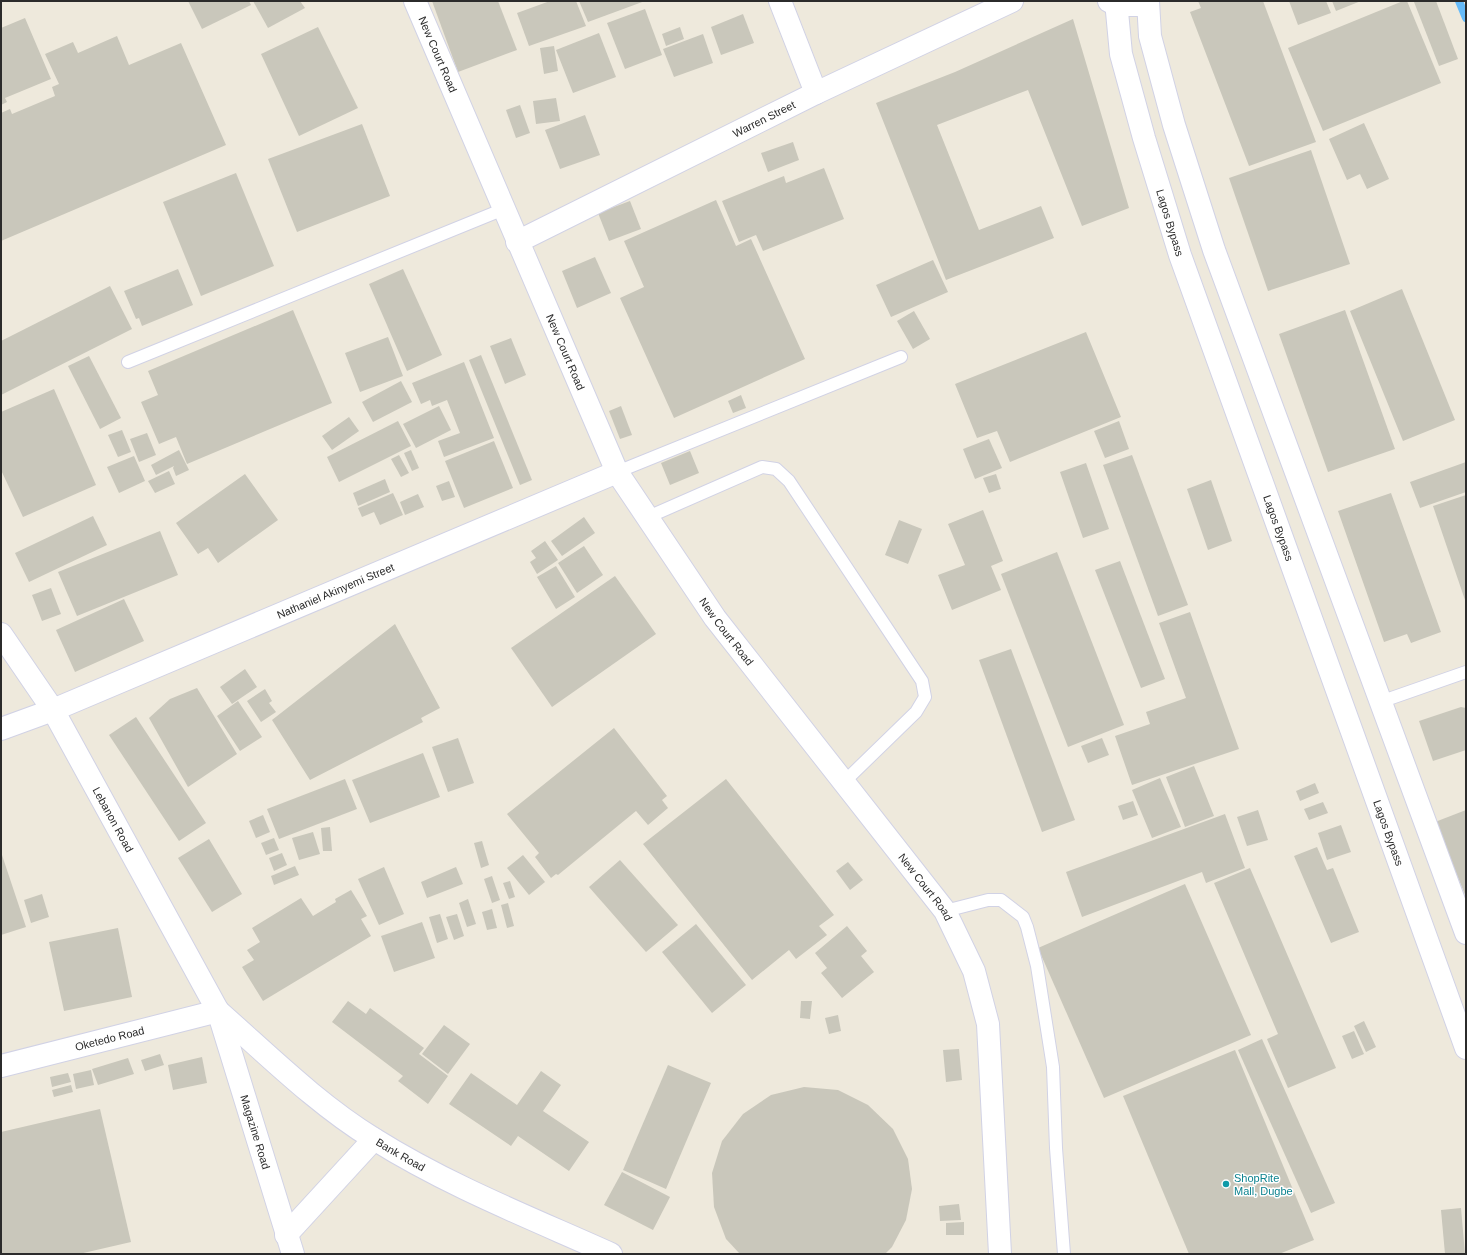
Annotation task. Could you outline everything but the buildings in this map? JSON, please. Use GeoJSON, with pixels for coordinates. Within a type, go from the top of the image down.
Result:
{"type":"FeatureCollection","features":[{"type":"Feature","properties":{"kind":"street","name":"New Court Road"},"geometry":{"type":"LineString","coordinates":[[415,1],[617,472],[715,618],[945,911],[974,971],[988,1024],[1000,1254]]}},
{"type":"Feature","properties":{"kind":"street"},"geometry":{"type":"LineString","coordinates":[[780,1],[816,93]]}},
{"type":"Feature","properties":{"kind":"street","name":"Warren Street"},"geometry":{"type":"LineString","coordinates":[[518,242],[816,93],[1012,1]]}},
{"type":"Feature","properties":{"kind":"street"},"geometry":{"type":"LineString","coordinates":[[1114,2],[1147,3],[1150,36],[1174,125],[1214,250],[1466,933]]}},
{"type":"Feature","properties":{"kind":"street","name":"Lagos Bypass"},"geometry":{"type":"LineString","coordinates":[[1114,2],[1121,54],[1144,138],[1180,255],[1466,1048]]}},
{"type":"Feature","properties":{"kind":"street","name":"Nathaniel Akinyemi Street"},"geometry":{"type":"LineString","coordinates":[[1,729],[53,710],[617,472]]}},
{"type":"Feature","properties":{"kind":"street","name":"Lebanon Road"},"geometry":{"type":"LineString","coordinates":[[1,634],[53,710],[218,1011]]}},
{"type":"Feature","properties":{"kind":"street","name":"Oketedo Road"},"geometry":{"type":"LineString","coordinates":[[1,1066],[218,1011]]}},
{"type":"Feature","properties":{"kind":"street","name":"Bank Road"},"geometry":{"type":"LineString","coordinates":[[218,1011],[316,1097],[374,1139],[452,1184],[611,1254]]}},
{"type":"Feature","properties":{"kind":"street","name":"Magazine Road"},"geometry":{"type":"LineString","coordinates":[[218,1011],[290,1244]]}},
{"type":"Feature","properties":{"kind":"street"},"geometry":{"type":"LineString","coordinates":[[290,1244],[374,1139]]}},
{"type":"Feature","properties":{"kind":"lane"},"geometry":{"type":"LineString","coordinates":[[128,362],[504,209]]}},
{"type":"Feature","properties":{"kind":"lane"},"geometry":{"type":"LineString","coordinates":[[617,472],[901,357]]}},
{"type":"Feature","properties":{"kind":"lane"},"geometry":{"type":"LineString","coordinates":[[648,517],[762,467],[776,469],[789,481],[922,680],[925,697],[916,712],[844,782]]}},
{"type":"Feature","properties":{"kind":"lane"},"geometry":{"type":"LineString","coordinates":[[1380,702],[1466,672]]}},
{"type":"Feature","properties":{"kind":"lane"},"geometry":{"type":"LineString","coordinates":[[945,911],[988,900],[1001,900],[1014,908],[1023,917],[1027,927],[1037,966],[1053,1067],[1056,1148],[1064,1254]]}},
{"type":"Feature","properties":{"kind":"waterway"},"geometry":{"type":"LineString","coordinates":[[1459,1],[1466,18]]}},
{"type":"Feature","properties":{"kind":"place","name":"ShopRite Mall, Dugbe"},"geometry":{"type":"Point","coordinates":[1226,1184]}}]}
